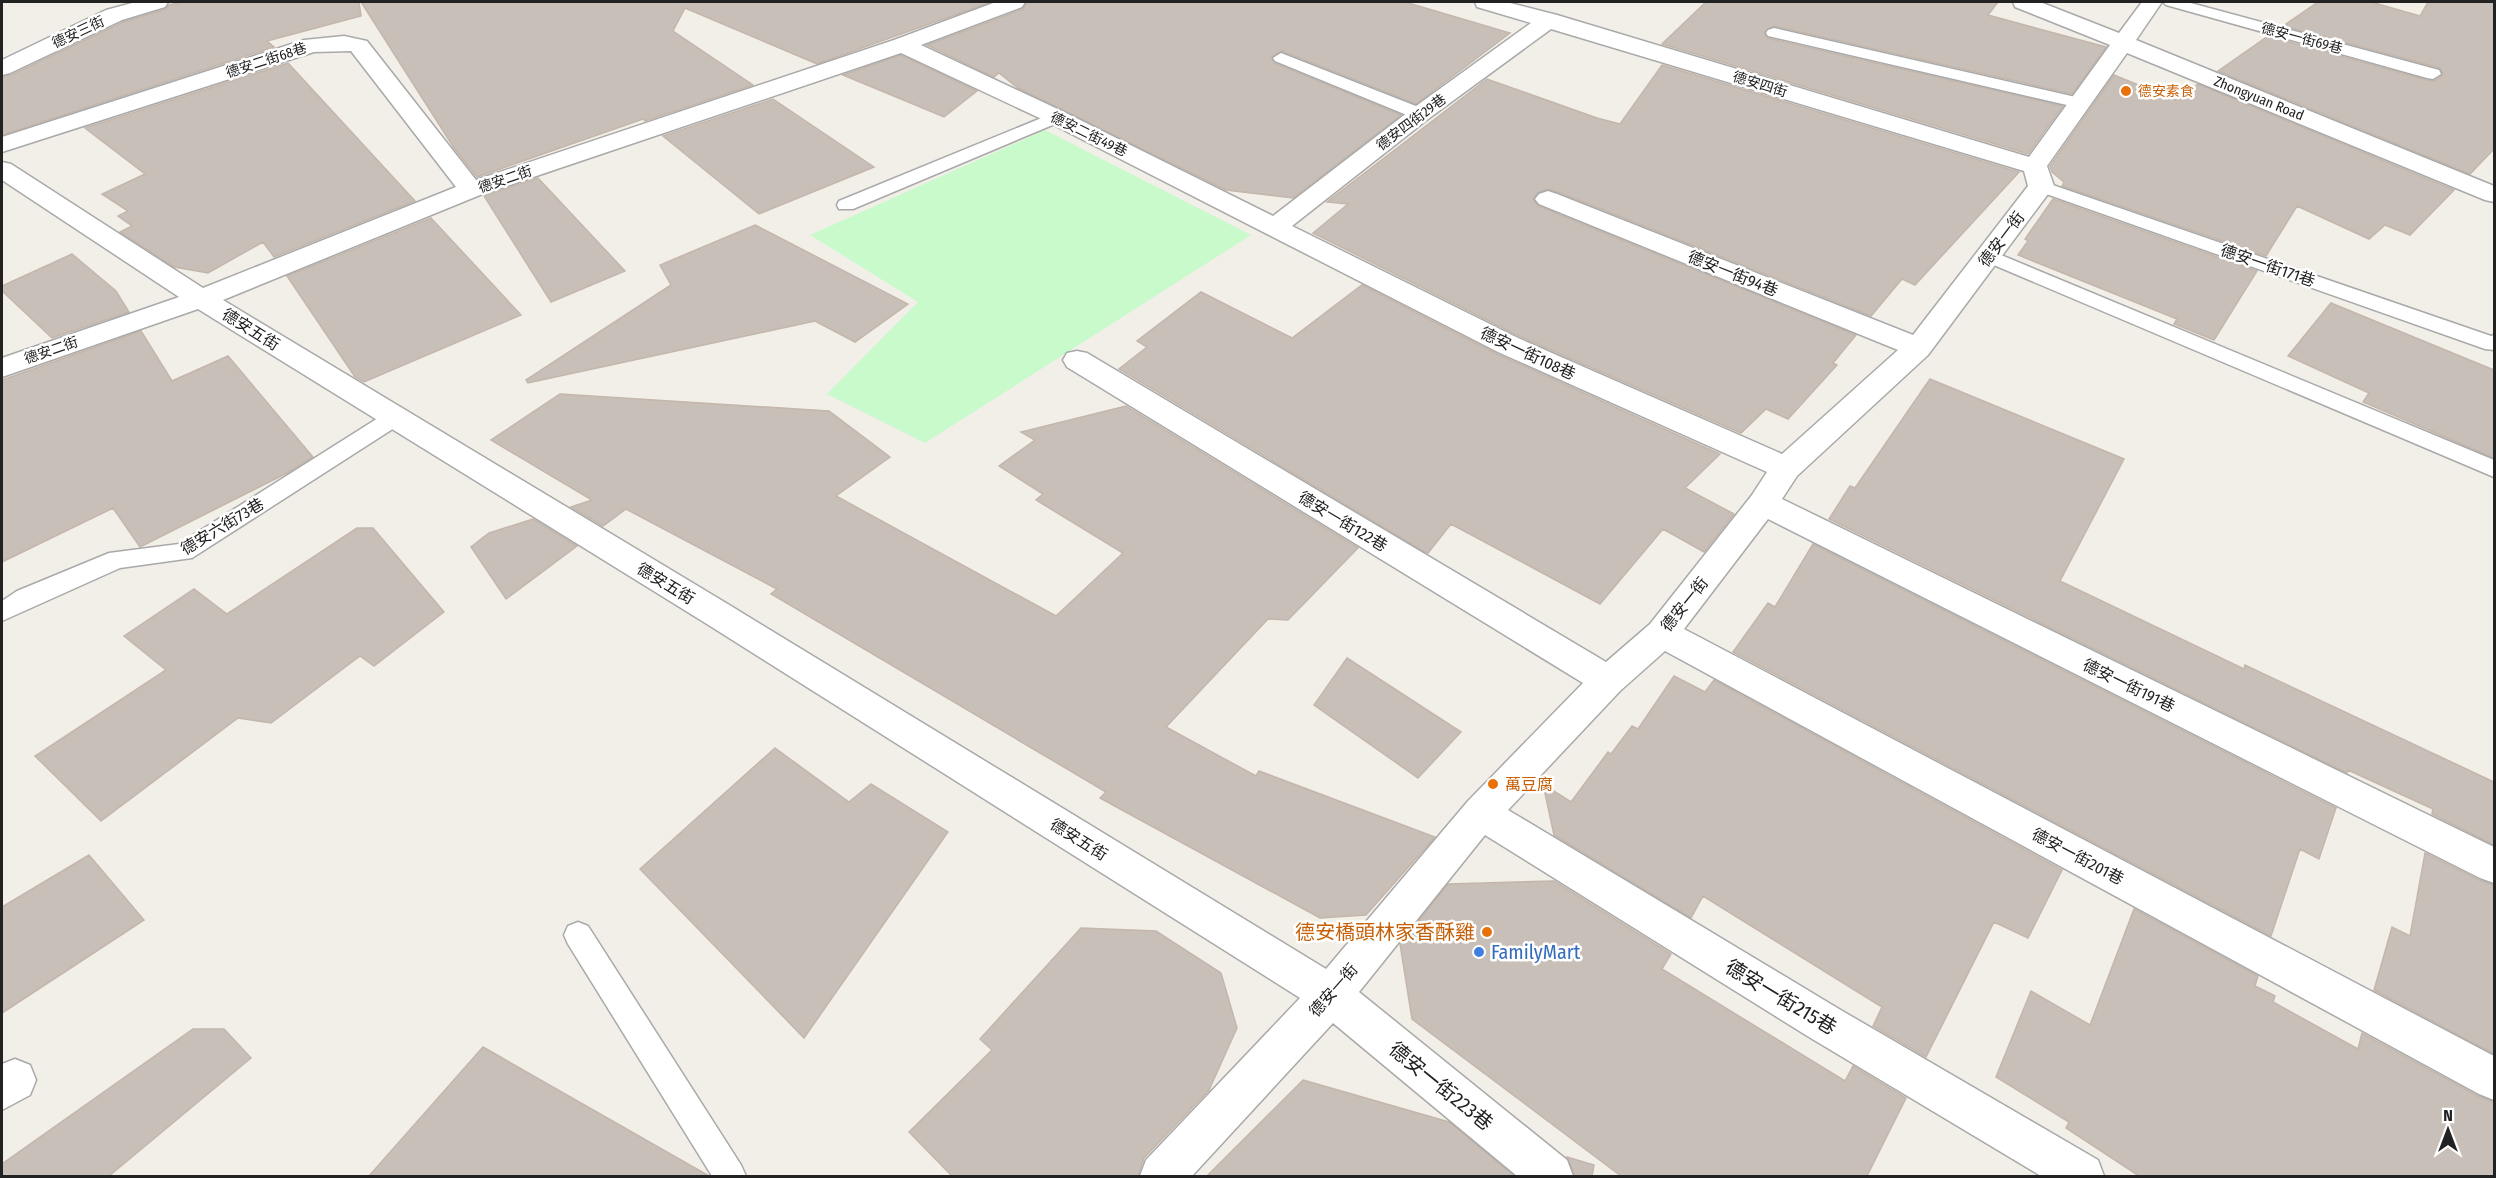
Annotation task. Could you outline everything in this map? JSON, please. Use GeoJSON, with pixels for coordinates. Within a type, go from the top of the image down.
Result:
{"type":"FeatureCollection","features":[{"type":"Feature","properties":{"kind":"street","name":"德安三街"},"geometry":{"type":"LineString","coordinates":[[2,68],[114,15],[157,2]]}},
{"type":"Feature","properties":{"kind":"street","name":"德安二街"},"geometry":{"type":"LineString","coordinates":[[2,368],[201,299],[471,190],[902,45],[1014,2]]}},
{"type":"Feature","properties":{"kind":"street","name":"德安四街"},"geometry":{"type":"LineString","coordinates":[[1485,2],[1549,20],[2038,176]]}},
{"type":"Feature","properties":{"kind":"street","name":"Zhongyuan Road"},"geometry":{"type":"LineString","coordinates":[[2023,2],[2494,195]]}},
{"type":"Feature","properties":{"kind":"street","name":"德安一街"},"geometry":{"type":"LineString","coordinates":[[1162,1176],[1331,995],[1481,813],[1608,681],[1662,633],[1764,503],[1786,468],[1918,348],[1989,256],[2080,103],[2152,2]]}},
{"type":"Feature","properties":{"kind":"street","name":"德安四街29巷"},"geometry":{"type":"LineString","coordinates":[[1275,226],[1420,114],[1549,20]]}},
{"type":"Feature","properties":{"kind":"street","name":"德安二街68巷"},"geometry":{"type":"LineString","coordinates":[[2,146],[312,45],[344,43],[359,46],[471,190]]}},
{"type":"Feature","properties":{"kind":"street","name":"德安二街49巷"},"geometry":{"type":"LineString","coordinates":[[902,45],[1056,117],[1275,226]]}},
{"type":"Feature","properties":{"kind":"street","name":"德安五街"},"geometry":{"type":"LineString","coordinates":[[2,169],[201,299],[729,621],[1331,995]]}},
{"type":"Feature","properties":{"kind":"street","name":"德安一街94巷"},"geometry":{"type":"LineString","coordinates":[[1548,198],[1918,348]]}},
{"type":"Feature","properties":{"kind":"street","name":"德安一街108巷"},"geometry":{"type":"LineString","coordinates":[[1275,226],[1508,345],[1786,468]]}},
{"type":"Feature","properties":{"kind":"street","name":"德安一街122巷"},"geometry":{"type":"LineString","coordinates":[[1077,360],[1608,681]]}},
{"type":"Feature","properties":{"kind":"street","name":"德安一街191巷"},"geometry":{"type":"LineString","coordinates":[[1764,503],[2494,866]]}},
{"type":"Feature","properties":{"kind":"street","name":"德安一街201巷"},"geometry":{"type":"LineString","coordinates":[[1662,633],[2494,1079]]}},
{"type":"Feature","properties":{"kind":"street","name":"德安一街215巷"},"geometry":{"type":"LineString","coordinates":[[1481,813],[1824,1023],[2082,1176]]}},
{"type":"Feature","properties":{"kind":"street","name":"德安一街223巷"},"geometry":{"type":"LineString","coordinates":[[1331,995],[1551,1176]]}},
{"type":"Feature","properties":{"kind":"lane","name":"德安一街69巷"},"geometry":{"type":"LineString","coordinates":[[2171,2],[2433,74]]}},
{"type":"Feature","properties":{"kind":"lane"},"geometry":{"type":"LineString","coordinates":[[1773,33],[2080,103]]}},
{"type":"Feature","properties":{"kind":"lane"},"geometry":{"type":"LineString","coordinates":[[1281,58],[1420,114]]}},
{"type":"Feature","properties":{"kind":"lane"},"geometry":{"type":"LineString","coordinates":[[846,205],[1056,117]]}},
{"type":"Feature","properties":{"kind":"lane","name":"德安一街171巷"},"geometry":{"type":"LineString","coordinates":[[2038,176],[2492,344],[2494,342]]}},
{"type":"Feature","properties":{"kind":"lane"},"geometry":{"type":"LineString","coordinates":[[1989,256],[2494,469]]}},
{"type":"Feature","properties":{"kind":"lane","name":"德安六街73巷"},"geometry":{"type":"LineString","coordinates":[[2,612],[26,598],[117,559],[184,552],[394,418]]}},
{"type":"Feature","properties":{"kind":"lane"},"geometry":{"type":"LineString","coordinates":[[578,935],[730,1176]]}},
{"type":"Feature","properties":{"kind":"green space"},"geometry":{"type":"Polygon","coordinates":[[[1045,130],[1251,235],[925,443],[827,394],[918,302],[810,235],[1045,130]]]}},
{"type":"Feature","properties":{"kind":"building"},"geometry":{"type":"Polygon","coordinates":[[[182,2],[359,2],[361,16],[267,41],[274,47],[2,135],[2,77],[11,75],[123,22],[182,2]]]}},
{"type":"Feature","properties":{"kind":"building"},"geometry":{"type":"Polygon","coordinates":[[[361,2],[991,2],[817,64],[685,8],[673,31],[753,85],[645,121],[643,119],[477,177],[454,148],[361,2]]]}},
{"type":"Feature","properties":{"kind":"building"},"geometry":{"type":"Polygon","coordinates":[[[1027,2],[1405,2],[1510,33],[1416,104],[1282,51],[1272,56],[1274,63],[1401,115],[1293,198],[1226,190],[1018,88],[999,73],[994,77],[927,45],[1023,9],[1027,2]]]}},
{"type":"Feature","properties":{"kind":"building"},"geometry":{"type":"Polygon","coordinates":[[[1706,2],[1998,2],[1988,15],[2106,47],[2072,94],[1774,26],[1764,32],[1767,38],[2063,106],[2028,154],[1662,44],[1706,2]]]}},
{"type":"Feature","properties":{"kind":"building"},"geometry":{"type":"Polygon","coordinates":[[[2318,2],[2371,2],[2420,16],[2428,2],[2494,2],[2494,149],[2470,174],[2218,71],[2268,36],[2427,80],[2434,81],[2443,75],[2440,68],[2283,26],[2318,2]]]}},
{"type":"Feature","properties":{"kind":"building"},"geometry":{"type":"Polygon","coordinates":[[[901,55],[977,91],[944,117],[843,75],[901,55]]]}},
{"type":"Feature","properties":{"kind":"building"},"geometry":{"type":"Polygon","coordinates":[[[288,63],[415,201],[274,257],[263,242],[208,273],[174,267],[120,232],[132,226],[118,216],[128,211],[102,194],[145,174],[85,128],[288,63]]]}},
{"type":"Feature","properties":{"kind":"building"},"geometry":{"type":"Polygon","coordinates":[[[1662,65],[2019,172],[1915,285],[1902,279],[1871,316],[1558,192],[1547,189],[1537,193],[1533,199],[1538,206],[1856,335],[1833,363],[1837,365],[1788,419],[1766,409],[1741,433],[1519,336],[1313,233],[1348,204],[1327,202],[1487,79],[1620,124],[1662,65]]]}},
{"type":"Feature","properties":{"kind":"building"},"geometry":{"type":"Polygon","coordinates":[[[2114,75],[2175,100],[2198,84],[2454,190],[2410,235],[2385,225],[2369,239],[2297,206],[2266,256],[2062,186],[2064,182],[2052,172],[2050,166],[2114,75]]]}},
{"type":"Feature","properties":{"kind":"building"},"geometry":{"type":"Polygon","coordinates":[[[773,99],[874,167],[759,214],[663,136],[773,99]]]}},
{"type":"Feature","properties":{"kind":"building"},"geometry":{"type":"Polygon","coordinates":[[[538,178],[625,271],[551,302],[484,196],[538,178]]]}},
{"type":"Feature","properties":{"kind":"building"},"geometry":{"type":"Polygon","coordinates":[[[2053,199],[2257,271],[2214,340],[2174,324],[2177,319],[2018,255],[2028,241],[2025,239],[2053,199]]]}},
{"type":"Feature","properties":{"kind":"building"},"geometry":{"type":"Polygon","coordinates":[[[431,218],[521,315],[364,382],[355,377],[287,276],[431,218]]]}},
{"type":"Feature","properties":{"kind":"building"},"geometry":{"type":"Polygon","coordinates":[[[755,225],[908,304],[855,342],[815,321],[528,383],[526,380],[671,285],[660,265],[755,225]]]}},
{"type":"Feature","properties":{"kind":"building"},"geometry":{"type":"Polygon","coordinates":[[[72,254],[116,291],[129,312],[52,338],[2,291],[2,286],[72,254]]]}},
{"type":"Feature","properties":{"kind":"building"},"geometry":{"type":"Polygon","coordinates":[[[1362,285],[1497,354],[1720,454],[1685,488],[1734,514],[1704,552],[1663,529],[1600,604],[1451,524],[1428,553],[1425,552],[1119,369],[1147,347],[1137,341],[1201,292],[1292,338],[1362,285]]]}},
{"type":"Feature","properties":{"kind":"building"},"geometry":{"type":"Polygon","coordinates":[[[2331,303],[2494,370],[2494,458],[2363,402],[2369,393],[2288,356],[2331,303]]]}},
{"type":"Feature","properties":{"kind":"building"},"geometry":{"type":"Polygon","coordinates":[[[141,331],[172,381],[228,356],[313,457],[287,473],[140,547],[113,508],[2,562],[2,380],[141,331]]]}},
{"type":"Feature","properties":{"kind":"building"},"geometry":{"type":"Polygon","coordinates":[[[1930,379],[2124,459],[2060,581],[2244,669],[2245,665],[2494,782],[2494,845],[2432,814],[2433,809],[2348,770],[2347,773],[1829,519],[1850,486],[1855,488],[1930,379]]]}},
{"type":"Feature","properties":{"kind":"building"},"geometry":{"type":"Polygon","coordinates":[[[560,394],[829,411],[890,457],[836,496],[1056,616],[1123,553],[1036,500],[1043,494],[999,466],[1035,440],[1021,432],[1126,406],[1358,548],[1288,620],[1268,619],[1166,727],[1256,776],[1259,771],[1435,837],[1366,915],[1320,918],[1100,798],[1106,792],[771,594],[777,589],[626,509],[603,526],[571,507],[592,500],[491,440],[560,394]]]}},
{"type":"Feature","properties":{"kind":"building"},"geometry":{"type":"Polygon","coordinates":[[[533,519],[577,546],[506,599],[471,547],[489,533],[533,519]]]}},
{"type":"Feature","properties":{"kind":"building"},"geometry":{"type":"Polygon","coordinates":[[[357,528],[373,528],[444,612],[374,666],[360,656],[271,723],[238,718],[101,821],[35,756],[166,670],[124,636],[194,589],[227,614],[357,528]]]}},
{"type":"Feature","properties":{"kind":"building"},"geometry":{"type":"Polygon","coordinates":[[[1813,544],[2336,808],[2319,859],[2300,849],[2271,936],[1733,652],[1768,603],[1775,607],[1813,544]]]}},
{"type":"Feature","properties":{"kind":"building"},"geometry":{"type":"Polygon","coordinates":[[[1347,658],[1461,732],[1418,778],[1314,705],[1347,658]]]}},
{"type":"Feature","properties":{"kind":"building"},"geometry":{"type":"Polygon","coordinates":[[[1674,676],[1705,692],[1714,680],[2062,870],[2028,938],[1994,922],[1926,1057],[1873,1026],[1882,1007],[1703,896],[1691,918],[1554,835],[1543,784],[1571,802],[1608,752],[1611,754],[1632,726],[1638,729],[1674,676]]]}},
{"type":"Feature","properties":{"kind":"building"},"geometry":{"type":"Polygon","coordinates":[[[775,748],[849,802],[871,784],[948,832],[804,1038],[640,869],[775,748]]]}},
{"type":"Feature","properties":{"kind":"building"},"geometry":{"type":"Polygon","coordinates":[[[2425,853],[2494,885],[2494,1054],[2374,990],[2392,927],[2410,936],[2425,853]]]}},
{"type":"Feature","properties":{"kind":"building"},"geometry":{"type":"Polygon","coordinates":[[[89,855],[144,920],[2,1013],[2,907],[89,855]]]}},
{"type":"Feature","properties":{"kind":"building"},"geometry":{"type":"Polygon","coordinates":[[[1554,881],[1671,954],[1662,969],[1845,1081],[1853,1066],[1906,1098],[1867,1176],[1621,1176],[1412,1019],[1400,944],[1448,884],[1554,881]]]}},
{"type":"Feature","properties":{"kind":"building"},"geometry":{"type":"Polygon","coordinates":[[[2134,909],[2258,976],[2255,986],[2275,996],[2273,1002],[2358,1049],[2362,1033],[2478,1096],[2494,1102],[2494,1176],[2139,1176],[2066,1128],[2069,1122],[1996,1077],[2031,991],[2090,1025],[2134,909]]]}},
{"type":"Feature","properties":{"kind":"building"},"geometry":{"type":"Polygon","coordinates":[[[1081,928],[1156,931],[1221,973],[1237,1028],[1209,1090],[1144,1158],[1138,1176],[952,1176],[909,1132],[992,1050],[980,1039],[1081,928]]]}},
{"type":"Feature","properties":{"kind":"building"},"geometry":{"type":"Polygon","coordinates":[[[193,1029],[224,1029],[251,1058],[109,1176],[2,1176],[2,1164],[193,1029]]]}},
{"type":"Feature","properties":{"kind":"building"},"geometry":{"type":"Polygon","coordinates":[[[483,1047],[709,1176],[369,1176],[483,1047]]]}},
{"type":"Feature","properties":{"kind":"building"},"geometry":{"type":"Polygon","coordinates":[[[1303,1080],[1449,1122],[1514,1176],[1207,1176],[1303,1080]]]}},
{"type":"Feature","properties":{"kind":"building"},"geometry":{"type":"Polygon","coordinates":[[[1567,1157],[1594,1165],[1592,1176],[1575,1176],[1567,1157]]]}},
{"type":"Feature","properties":{"kind":"place","name":"德安素食"},"geometry":{"type":"Point","coordinates":[2126,91]}},
{"type":"Feature","properties":{"kind":"place","name":"萬豆腐"},"geometry":{"type":"Point","coordinates":[1493,784]}},
{"type":"Feature","properties":{"kind":"place","name":"德安橋頭林家香酥雞"},"geometry":{"type":"Point","coordinates":[1487,932]}},
{"type":"Feature","properties":{"kind":"place","name":"FamilyMart"},"geometry":{"type":"Point","coordinates":[1479,952]}}]}
